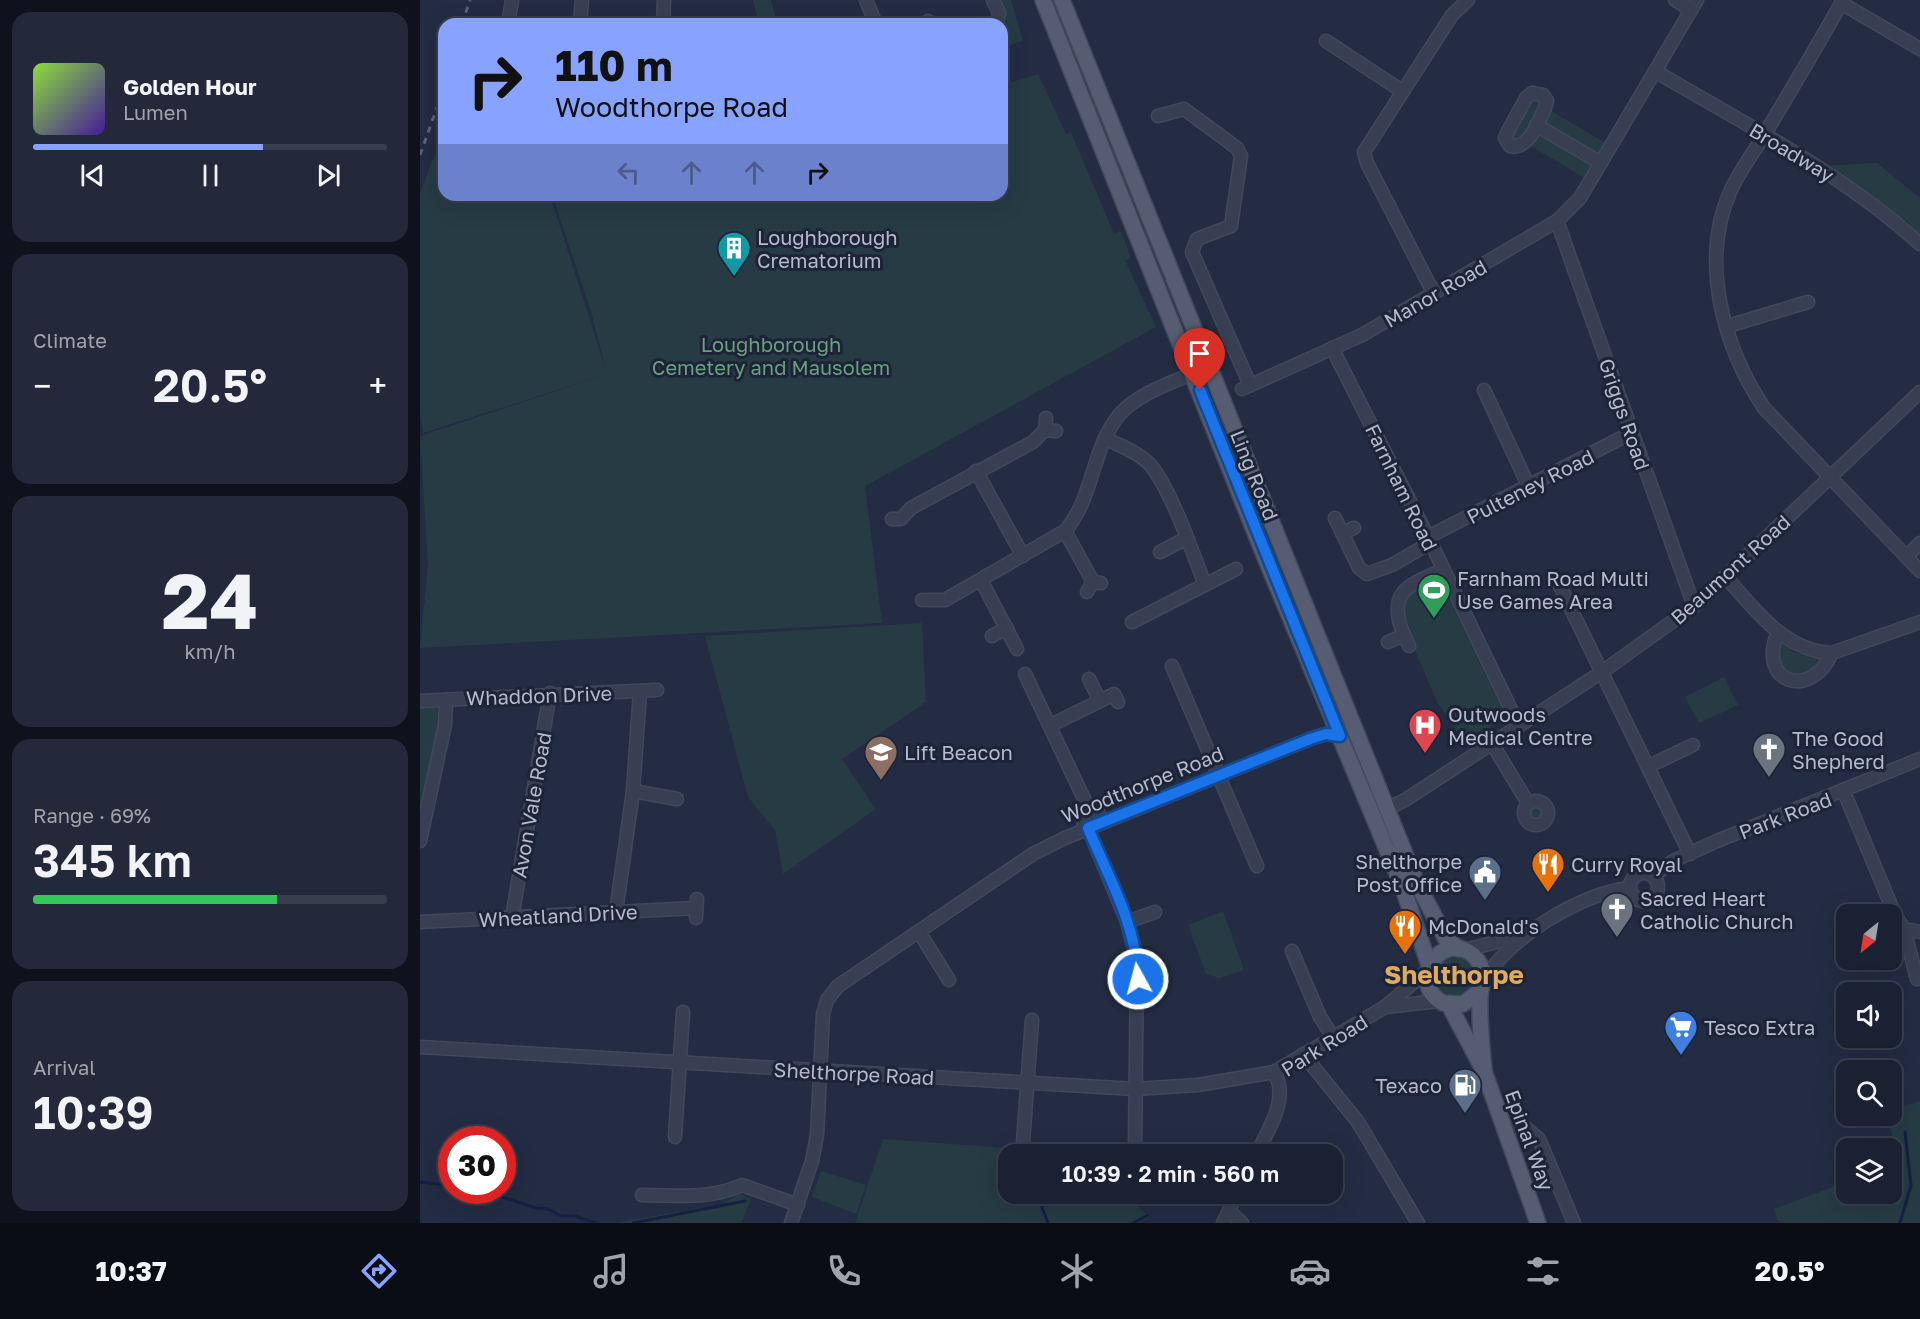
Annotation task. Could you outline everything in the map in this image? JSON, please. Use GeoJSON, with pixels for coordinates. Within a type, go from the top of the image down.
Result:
{"type":"FeatureCollection","features":[{"type":"Feature","properties":{"kind":"main road","name":"Ling Road"},"geometry":{"type":"LineString","coordinates":[[1043,0],[1264,555],[1403,888],[1428,968]]}},
{"type":"Feature","properties":{"kind":"main road","name":"Ling Road"},"geometry":{"type":"LineString","coordinates":[[1062,0],[1387,808],[1437,924],[1446,939],[1462,949]]}},
{"type":"Feature","properties":{"kind":"main road"},"geometry":{"type":"LineString","coordinates":[[1340,736],[1362,748]]}},
{"type":"Feature","properties":{"kind":"main road"},"geometry":{"type":"LineString","coordinates":[[1462,949],[1477,960],[1483,974],[1481,987],[1470,1002],[1444,1003],[1428,988],[1428,968],[1441,952],[1462,949]]}},
{"type":"Feature","properties":{"kind":"main road","name":"Epinal Way"},"geometry":{"type":"LineString","coordinates":[[1481,987],[1484,1071]]}},
{"type":"Feature","properties":{"kind":"main road","name":"Epinal Way"},"geometry":{"type":"LineString","coordinates":[[1444,1003],[1484,1071],[1538,1223]]}},
{"type":"Feature","properties":{"kind":"street"},"geometry":{"type":"LineString","coordinates":[[509,18],[512,0]]}},
{"type":"Feature","properties":{"kind":"street"},"geometry":{"type":"LineString","coordinates":[[580,18],[582,0]]}},
{"type":"Feature","properties":{"kind":"street"},"geometry":{"type":"LineString","coordinates":[[663,18],[664,0]]}},
{"type":"Feature","properties":{"kind":"street"},"geometry":{"type":"LineString","coordinates":[[866,0],[874,18]]}},
{"type":"Feature","properties":{"kind":"street"},"geometry":{"type":"LineString","coordinates":[[993,0],[999,13],[998,18]]}},
{"type":"Feature","properties":{"kind":"street"},"geometry":{"type":"LineString","coordinates":[[1434,294],[1366,163],[1364,152],[1452,15],[1468,0]]}},
{"type":"Feature","properties":{"kind":"street"},"geometry":{"type":"LineString","coordinates":[[1674,0],[1694,5]]}},
{"type":"Feature","properties":{"kind":"street"},"geometry":{"type":"LineString","coordinates":[[1920,49],[1842,2],[1732,189],[1718,236],[1717,279],[1728,326],[1746,377],[1764,408],[1920,571]]}},
{"type":"Feature","properties":{"kind":"street","name":"Manor Road"},"geometry":{"type":"LineString","coordinates":[[1158,116],[1184,109],[1240,152],[1242,160],[1234,228],[1197,239],[1192,252],[1246,387],[1362,335],[1557,221],[1580,198],[1694,5]]}},
{"type":"Feature","properties":{"kind":"street"},"geometry":{"type":"LineString","coordinates":[[1326,41],[1402,91]]}},
{"type":"Feature","properties":{"kind":"street","name":"Broadway"},"geometry":{"type":"LineString","coordinates":[[1655,71],[1850,188],[1888,215],[1920,244]]}},
{"type":"Feature","properties":{"kind":"street"},"geometry":{"type":"LineString","coordinates":[[1536,125],[1601,163]]}},
{"type":"Feature","properties":{"kind":"street","name":"Griggs Road"},"geometry":{"type":"LineString","coordinates":[[1557,221],[1694,606]]}},
{"type":"Feature","properties":{"kind":"street"},"geometry":{"type":"LineString","coordinates":[[1728,326],[1808,302]]}},
{"type":"Feature","properties":{"kind":"street","name":"Farnham Road"},"geometry":{"type":"LineString","coordinates":[[1332,348],[1429,540],[1518,724]]}},
{"type":"Feature","properties":{"kind":"street"},"geometry":{"type":"LineString","coordinates":[[919,600],[945,600],[1065,531],[1078,516],[1086,500],[1105,438],[1121,414],[1136,400],[1193,373]]}},
{"type":"Feature","properties":{"kind":"street"},"geometry":{"type":"LineString","coordinates":[[1484,390],[1529,487]]}},
{"type":"Feature","properties":{"kind":"street","name":"Beaumont Road"},"geometry":{"type":"LineString","coordinates":[[1387,808],[1405,800],[1518,724],[1602,672],[1694,606],[1920,392]]}},
{"type":"Feature","properties":{"kind":"street"},"geometry":{"type":"LineString","coordinates":[[900,522],[911,508],[1032,441],[1049,427]]}},
{"type":"Feature","properties":{"kind":"street","name":"Pulteney Road"},"geometry":{"type":"LineString","coordinates":[[1335,518],[1348,531],[1359,568],[1367,574],[1392,565],[1429,540],[1631,434]]}},
{"type":"Feature","properties":{"kind":"street"},"geometry":{"type":"LineString","coordinates":[[1105,438],[1151,466],[1187,538],[1205,585]]}},
{"type":"Feature","properties":{"kind":"street"},"geometry":{"type":"LineString","coordinates":[[976,471],[1023,556]]}},
{"type":"Feature","properties":{"kind":"street"},"geometry":{"type":"LineString","coordinates":[[1065,531],[1094,586]]}},
{"type":"Feature","properties":{"kind":"street"},"geometry":{"type":"LineString","coordinates":[[1160,552],[1187,538]]}},
{"type":"Feature","properties":{"kind":"street"},"geometry":{"type":"LineString","coordinates":[[1907,556],[1920,543]]}},
{"type":"Feature","properties":{"kind":"street"},"geometry":{"type":"LineString","coordinates":[[1132,622],[1236,569]]}},
{"type":"Feature","properties":{"kind":"street"},"geometry":{"type":"LineString","coordinates":[[1388,642],[1406,641],[1396,613],[1401,594],[1410,586],[1443,570]]}},
{"type":"Feature","properties":{"kind":"street"},"geometry":{"type":"LineString","coordinates":[[1726,577],[1778,632],[1803,649],[1833,653],[1920,622]]}},
{"type":"Feature","properties":{"kind":"street"},"geometry":{"type":"LineString","coordinates":[[1556,578],[1690,854]]}},
{"type":"Feature","properties":{"kind":"street"},"geometry":{"type":"LineString","coordinates":[[981,580],[1017,649]]}},
{"type":"Feature","properties":{"kind":"street"},"geometry":{"type":"LineString","coordinates":[[992,636],[1008,628]]}},
{"type":"Feature","properties":{"kind":"street"},"geometry":{"type":"LineString","coordinates":[[1778,632],[1774,642],[1772,664],[1775,670],[1785,676],[1806,682],[1822,670],[1833,653]]}},
{"type":"Feature","properties":{"kind":"street"},"geometry":{"type":"LineString","coordinates":[[1172,666],[1257,866]]}},
{"type":"Feature","properties":{"kind":"street"},"geometry":{"type":"LineString","coordinates":[[1025,674],[1087,805],[1098,812],[1103,823]]}},
{"type":"Feature","properties":{"kind":"street"},"geometry":{"type":"LineString","coordinates":[[1089,679],[1100,701]]}},
{"type":"Feature","properties":{"kind":"street","name":"Whaddon Drive"},"geometry":{"type":"LineString","coordinates":[[420,701],[550,693],[657,690]]}},
{"type":"Feature","properties":{"kind":"street"},"geometry":{"type":"LineString","coordinates":[[616,912],[633,791],[640,692]]}},
{"type":"Feature","properties":{"kind":"street","name":"Avon Vale Road"},"geometry":{"type":"LineString","coordinates":[[512,918],[550,693]]}},
{"type":"Feature","properties":{"kind":"street"},"geometry":{"type":"LineString","coordinates":[[1051,725],[1114,694],[1118,702]]}},
{"type":"Feature","properties":{"kind":"street"},"geometry":{"type":"LineString","coordinates":[[420,841],[445,725],[446,700]]}},
{"type":"Feature","properties":{"kind":"street","name":"Woodthorpe Road"},"geometry":{"type":"LineString","coordinates":[[791,1223],[812,1161],[824,1014],[832,993],[838,986],[1033,854],[1086,829],[1310,739],[1326,734],[1340,736]]}},
{"type":"Feature","properties":{"kind":"street"},"geometry":{"type":"LineString","coordinates":[[1491,742],[1528,803]]}},
{"type":"Feature","properties":{"kind":"street"},"geometry":{"type":"LineString","coordinates":[[1649,766],[1693,745]]}},
{"type":"Feature","properties":{"kind":"street","name":"Park Road"},"geometry":{"type":"LineString","coordinates":[[1481,987],[1492,964],[1525,935],[1597,895],[1629,888],[1632,879],[1639,873],[1653,876],[1673,861],[1920,759]]}},
{"type":"Feature","properties":{"kind":"street"},"geometry":{"type":"LineString","coordinates":[[633,791],[677,799]]}},
{"type":"Feature","properties":{"kind":"street"},"geometry":{"type":"LineString","coordinates":[[1844,792],[1904,929],[1917,979]]}},
{"type":"Feature","properties":{"kind":"street"},"geometry":{"type":"LineString","coordinates":[[1087,805],[1083,809],[1086,829],[1127,922],[1138,972],[1135,1144]]}},
{"type":"Feature","properties":{"kind":"street"},"geometry":{"type":"LineString","coordinates":[[1629,888],[1636,899],[1648,901],[1658,890],[1653,876]]}},
{"type":"Feature","properties":{"kind":"street","name":"Wheatland Drive"},"geometry":{"type":"LineString","coordinates":[[420,922],[696,908]]}},
{"type":"Feature","properties":{"kind":"street"},"geometry":{"type":"LineString","coordinates":[[1127,922],[1155,912]]}},
{"type":"Feature","properties":{"kind":"street"},"geometry":{"type":"LineString","coordinates":[[1904,929],[1920,932]]}},
{"type":"Feature","properties":{"kind":"street"},"geometry":{"type":"LineString","coordinates":[[919,932],[949,980]]}},
{"type":"Feature","properties":{"kind":"street","name":"Park Road"},"geometry":{"type":"LineString","coordinates":[[1462,949],[1525,935]]}},
{"type":"Feature","properties":{"kind":"street"},"geometry":{"type":"LineString","coordinates":[[1292,951],[1320,1017],[1333,1037]]}},
{"type":"Feature","properties":{"kind":"street","name":"Park Road"},"geometry":{"type":"LineString","coordinates":[[1261,1144],[1280,1101],[1280,1088],[1274,1072],[1385,1007],[1428,968]]}},
{"type":"Feature","properties":{"kind":"street","name":"Park Road"},"geometry":{"type":"LineString","coordinates":[[1385,1007],[1444,1003]]}},
{"type":"Feature","properties":{"kind":"street"},"geometry":{"type":"LineString","coordinates":[[675,1137],[683,1012]]}},
{"type":"Feature","properties":{"kind":"street"},"geometry":{"type":"LineString","coordinates":[[1023,1143],[1032,1020]]}},
{"type":"Feature","properties":{"kind":"street","name":"Shelthorpe Road"},"geometry":{"type":"LineString","coordinates":[[420,1047],[1135,1089],[1198,1085],[1274,1072]]}},
{"type":"Feature","properties":{"kind":"street"},"geometry":{"type":"LineString","coordinates":[[1303,1054],[1358,1122],[1418,1223]]}},
{"type":"Feature","properties":{"kind":"street"},"geometry":{"type":"LineString","coordinates":[[1504,1131],[1521,1124],[1539,1139],[1574,1223]]}},
{"type":"Feature","properties":{"kind":"street"},"geometry":{"type":"LineString","coordinates":[[642,1195],[691,1198],[721,1194],[741,1179],[798,1205]]}},
{"type":"Feature","properties":{"kind":"street"},"geometry":{"type":"LineString","coordinates":[[1223,1223],[1232,1204]]}},
{"type":"Feature","properties":{"kind":"street"},"geometry":{"type":"LineString","coordinates":[[1229,1211],[1242,1223]]}},
{"type":"Feature","properties":{"kind":"green space"},"geometry":{"type":"Polygon","coordinates":[[[753,0],[771,0],[776,18],[758,18],[753,0]]]}},
{"type":"Feature","properties":{"kind":"green space"},"geometry":{"type":"Polygon","coordinates":[[[993,0],[1011,0],[1023,41],[1008,46],[1008,18],[1000,18],[993,0]]]}},
{"type":"Feature","properties":{"kind":"green space","name":"Loughborough Cemetery and Mausolem"},"geometry":{"type":"Polygon","coordinates":[[[1038,74],[1066,134],[1071,132],[1114,234],[1121,231],[1131,258],[1125,260],[1156,327],[865,486],[882,623],[420,648],[428,565],[420,436],[608,374],[423,433],[420,414],[420,193],[438,146],[438,201],[552,201],[605,367],[591,311],[554,201],[1008,201],[1008,83],[1038,74]]]}},
{"type":"Feature","properties":{"kind":"green space"},"geometry":{"type":"Polygon","coordinates":[[[1538,93],[1546,108],[1611,146],[1590,181],[1526,143],[1518,147],[1507,133],[1526,98],[1538,93]]]}},
{"type":"Feature","properties":{"kind":"green space"},"geometry":{"type":"Polygon","coordinates":[[[1877,163],[1920,198],[1920,244],[1817,166],[1877,163]]]}},
{"type":"Feature","properties":{"kind":"green space"},"geometry":{"type":"Polygon","coordinates":[[[1436,580],[1441,583],[1506,717],[1466,744],[1437,702],[1401,611],[1406,595],[1436,580]]]}},
{"type":"Feature","properties":{"kind":"green space"},"geometry":{"type":"Polygon","coordinates":[[[922,623],[926,702],[842,759],[876,809],[783,874],[775,830],[748,797],[705,636],[922,623]]]}},
{"type":"Feature","properties":{"kind":"green space"},"geometry":{"type":"Polygon","coordinates":[[[1785,637],[1787,646],[1793,652],[1813,657],[1818,653],[1832,653],[1812,679],[1785,676],[1771,655],[1785,637]]]}},
{"type":"Feature","properties":{"kind":"green space"},"geometry":{"type":"Polygon","coordinates":[[[1724,677],[1738,705],[1699,723],[1685,697],[1724,677]]]}},
{"type":"Feature","properties":{"kind":"green space"},"geometry":{"type":"Polygon","coordinates":[[[420,705],[437,708],[441,718],[420,821],[420,705]]]}},
{"type":"Feature","properties":{"kind":"green space"},"geometry":{"type":"Polygon","coordinates":[[[1536,801],[1541,802],[1547,808],[1547,818],[1541,824],[1536,825],[1531,824],[1525,818],[1524,813],[1525,808],[1531,802],[1536,801]]]}},
{"type":"Feature","properties":{"kind":"green space"},"geometry":{"type":"Polygon","coordinates":[[[1223,911],[1244,970],[1219,978],[1206,974],[1188,925],[1223,911]]]}},
{"type":"Feature","properties":{"kind":"green space"},"geometry":{"type":"Polygon","coordinates":[[[1454,956],[1469,962],[1475,977],[1469,992],[1454,998],[1439,992],[1433,977],[1439,962],[1454,956]]]}},
{"type":"Feature","properties":{"kind":"green space"},"geometry":{"type":"Polygon","coordinates":[[[1920,1101],[1920,1223],[1779,1223],[1774,1209],[1836,1186],[1836,1204],[1902,1204],[1902,1138],[1893,1138],[1889,1126],[1902,1126],[1902,1107],[1920,1101]]]}},
{"type":"Feature","properties":{"kind":"green space"},"geometry":{"type":"Polygon","coordinates":[[[883,1139],[998,1147],[998,1204],[1135,1204],[1150,1217],[1138,1223],[855,1223],[883,1139]]]}},
{"type":"Feature","properties":{"kind":"green space"},"geometry":{"type":"Polygon","coordinates":[[[821,1171],[866,1185],[856,1214],[812,1197],[821,1171]]]}},
{"type":"Feature","properties":{"kind":"green space"},"geometry":{"type":"Polygon","coordinates":[[[740,1193],[751,1200],[741,1223],[615,1223],[722,1204],[740,1193]]]}},
{"type":"Feature","properties":{"kind":"waterway"},"geometry":{"type":"LineString","coordinates":[[1900,1223],[1911,1185],[1905,1132]]}},
{"type":"Feature","properties":{"kind":"waterway"},"geometry":{"type":"LineString","coordinates":[[420,1182],[438,1184]]}},
{"type":"Feature","properties":{"kind":"waterway"},"geometry":{"type":"LineString","coordinates":[[633,1223],[745,1201]]}},
{"type":"Feature","properties":{"kind":"waterway"},"geometry":{"type":"LineString","coordinates":[[516,1202],[548,1209],[561,1216],[574,1216],[596,1223]]}},
{"type":"Feature","properties":{"kind":"waterway"},"geometry":{"type":"LineString","coordinates":[[1041,1204],[1048,1223]]}},
{"type":"Feature","properties":{"kind":"waterway"},"geometry":{"type":"LineString","coordinates":[[1133,1223],[1148,1215]]}},
{"type":"Feature","properties":{"kind":"railway"},"geometry":{"type":"LineString","coordinates":[[464,18],[470,0]]}},
{"type":"Feature","properties":{"kind":"railway"},"geometry":{"type":"LineString","coordinates":[[420,155],[438,105]]}},
{"type":"Feature","properties":{"kind":"place","name":"Loughborough Crematorium"},"geometry":{"type":"Point","coordinates":[734,277]}},
{"type":"Feature","properties":{"kind":"place","name":"Farnham Road Multi Use Games Area"},"geometry":{"type":"Point","coordinates":[1434,619]}},
{"type":"Feature","properties":{"kind":"place","name":"Outwoods Medical Centre"},"geometry":{"type":"Point","coordinates":[1425,754]}},
{"type":"Feature","properties":{"kind":"place","name":"The Good Shepherd"},"geometry":{"type":"Point","coordinates":[1769,778]}},
{"type":"Feature","properties":{"kind":"place","name":"Lift Beacon"},"geometry":{"type":"Point","coordinates":[881,781]}},
{"type":"Feature","properties":{"kind":"place","name":"Curry Royal"},"geometry":{"type":"Point","coordinates":[1548,893]}},
{"type":"Feature","properties":{"kind":"place","name":"Shelthorpe Post Office"},"geometry":{"type":"Point","coordinates":[1485,901]}},
{"type":"Feature","properties":{"kind":"place","name":"Sacred Heart Catholic Church"},"geometry":{"type":"Point","coordinates":[1617,938]}},
{"type":"Feature","properties":{"kind":"place","name":"McDonald's"},"geometry":{"type":"Point","coordinates":[1405,955]}},
{"type":"Feature","properties":{"kind":"place","name":"Tesco Extra"},"geometry":{"type":"Point","coordinates":[1681,1056]}},
{"type":"Feature","properties":{"kind":"place","name":"Texaco"},"geometry":{"type":"Point","coordinates":[1465,1114]}},
{"type":"Feature","properties":{"kind":"district","name":"Shelthorpe"},"geometry":{"type":"Point","coordinates":[1454,974]}},
{"type":"Feature","properties":{"kind":"route"},"geometry":{"type":"LineString","coordinates":[[1138,979],[1137,960],[1127,922],[1088,828],[1310,739],[1326,734],[1340,736],[1264,555],[1200,390]]}}]}
